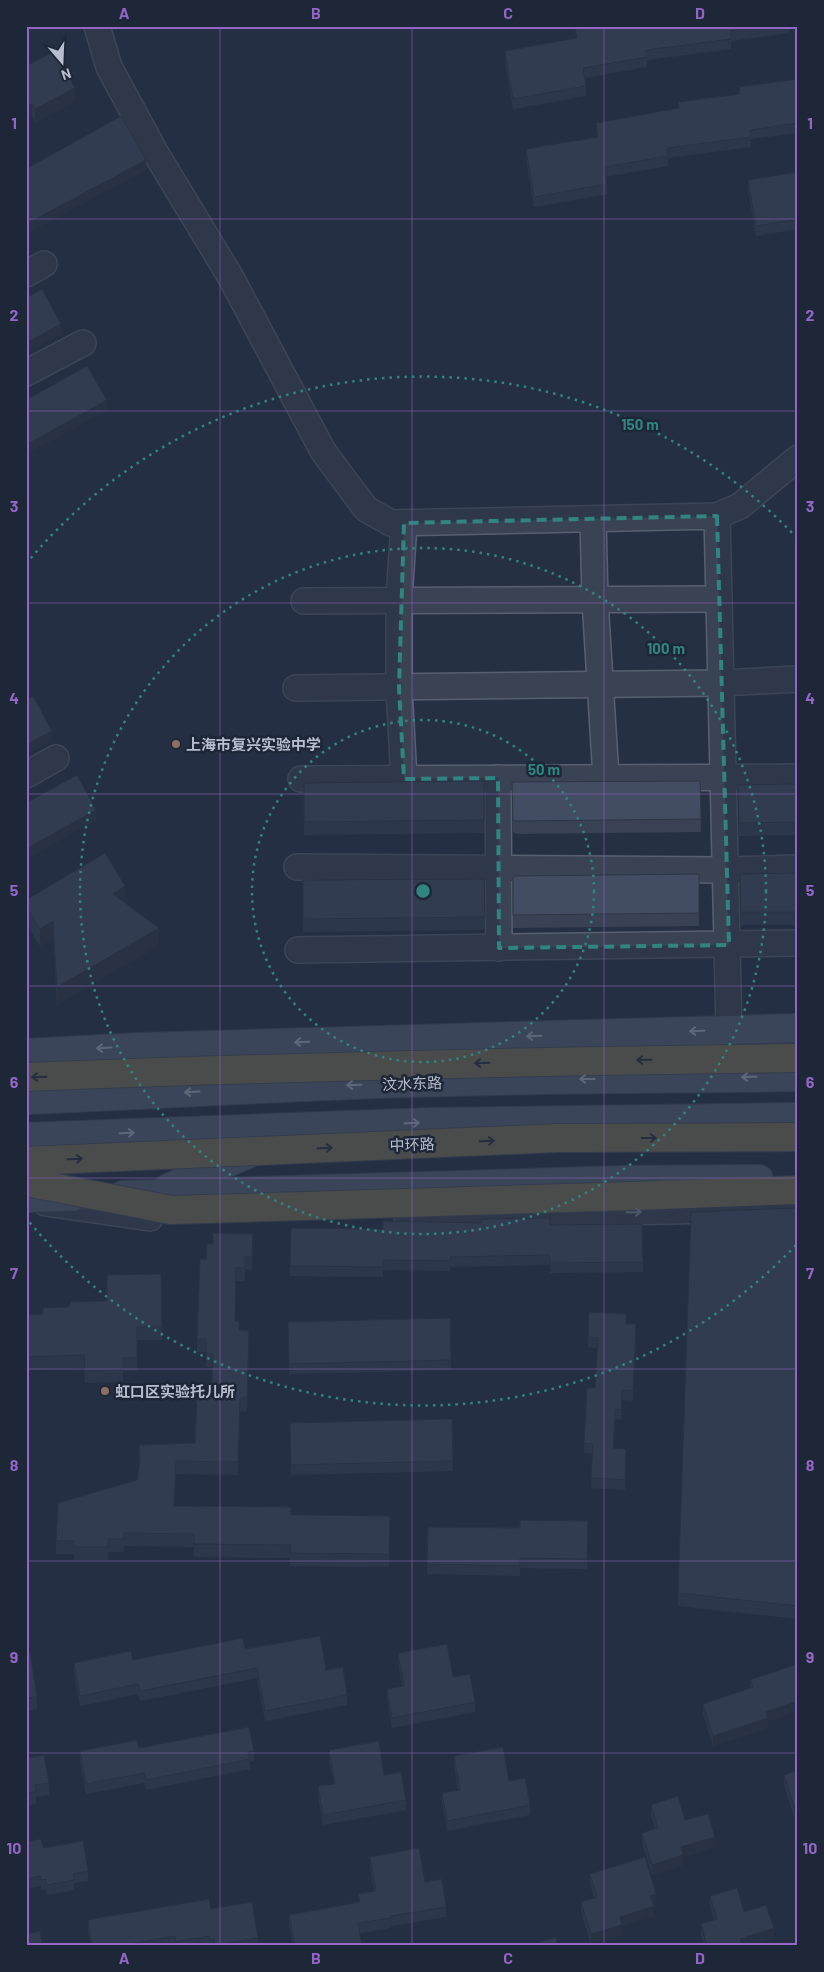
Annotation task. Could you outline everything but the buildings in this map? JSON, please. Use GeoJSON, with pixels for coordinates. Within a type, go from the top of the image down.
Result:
{"type":"FeatureCollection","features":[{"type":"Feature","properties":{"kind":"highway"},"geometry":{"type":"LineString","coordinates":[[26,1077],[567,1060],[798,1058]]}},
{"type":"Feature","properties":{"kind":"highway","name":"中环路"},"geometry":{"type":"LineString","coordinates":[[26,1161],[558,1138],[798,1137]]}},
{"type":"Feature","properties":{"kind":"highway"},"geometry":{"type":"LineString","coordinates":[[26,1182],[171,1210],[798,1190]]}},
{"type":"Feature","properties":{"kind":"main road"},"geometry":{"type":"LineString","coordinates":[[26,1052],[798,1028]]}},
{"type":"Feature","properties":{"kind":"main road"},"geometry":{"type":"LineString","coordinates":[[140,1047],[315,1087]]}},
{"type":"Feature","properties":{"kind":"main road","name":"汶水东路"},"geometry":{"type":"LineString","coordinates":[[26,1100],[315,1087],[560,1079],[798,1077]]}},
{"type":"Feature","properties":{"kind":"main road"},"geometry":{"type":"LineString","coordinates":[[26,1137],[462,1121],[798,1116]]}},
{"type":"Feature","properties":{"kind":"main road"},"geometry":{"type":"LineString","coordinates":[[153,1194],[314,1126]]}},
{"type":"Feature","properties":{"kind":"main road"},"geometry":{"type":"LineString","coordinates":[[26,1199],[624,1180],[798,1178]]}},
{"type":"Feature","properties":{"kind":"street"},"geometry":{"type":"LineString","coordinates":[[97,26],[109,66],[155,152],[230,276],[323,451],[366,509],[390,523],[717,516],[740,506],[798,458]]}},
{"type":"Feature","properties":{"kind":"street"},"geometry":{"type":"LineString","coordinates":[[26,374],[84,343]]}},
{"type":"Feature","properties":{"kind":"street"},"geometry":{"type":"LineString","coordinates":[[717,516],[729,945],[729,1030]]}},
{"type":"Feature","properties":{"kind":"street"},"geometry":{"type":"LineString","coordinates":[[593,518],[595,600],[606,778]]}},
{"type":"Feature","properties":{"kind":"street"},"geometry":{"type":"LineString","coordinates":[[404,523],[400,601],[399,687],[404,779]]}},
{"type":"Feature","properties":{"kind":"street"},"geometry":{"type":"LineString","coordinates":[[304,602],[719,599]]}},
{"type":"Feature","properties":{"kind":"street"},"geometry":{"type":"LineString","coordinates":[[296,688],[721,683],[798,679]]}},
{"type":"Feature","properties":{"kind":"street"},"geometry":{"type":"LineString","coordinates":[[26,775],[56,758]]}},
{"type":"Feature","properties":{"kind":"street"},"geometry":{"type":"LineString","coordinates":[[301,779],[798,777]]}},
{"type":"Feature","properties":{"kind":"street"},"geometry":{"type":"LineString","coordinates":[[498,778],[499,948]]}},
{"type":"Feature","properties":{"kind":"street"},"geometry":{"type":"LineString","coordinates":[[297,867],[726,870],[798,868]]}},
{"type":"Feature","properties":{"kind":"street"},"geometry":{"type":"LineString","coordinates":[[298,950],[798,943]]}},
{"type":"Feature","properties":{"kind":"street"},"geometry":{"type":"LineString","coordinates":[[26,1199],[167,1220],[675,1212],[798,1206]]}},
{"type":"Feature","properties":{"kind":"highlighted area"},"geometry":{"type":"Polygon","coordinates":[[[717,516],[729,945],[499,948],[498,778],[404,779],[399,687],[404,523],[717,516]]]}},
{"type":"Feature","properties":{"kind":"place","name":"上海市复兴实验中学"},"geometry":{"type":"Point","coordinates":[176,744]}},
{"type":"Feature","properties":{"kind":"place","name":"虹口区实验托儿所"},"geometry":{"type":"Point","coordinates":[105,1391]}}]}
